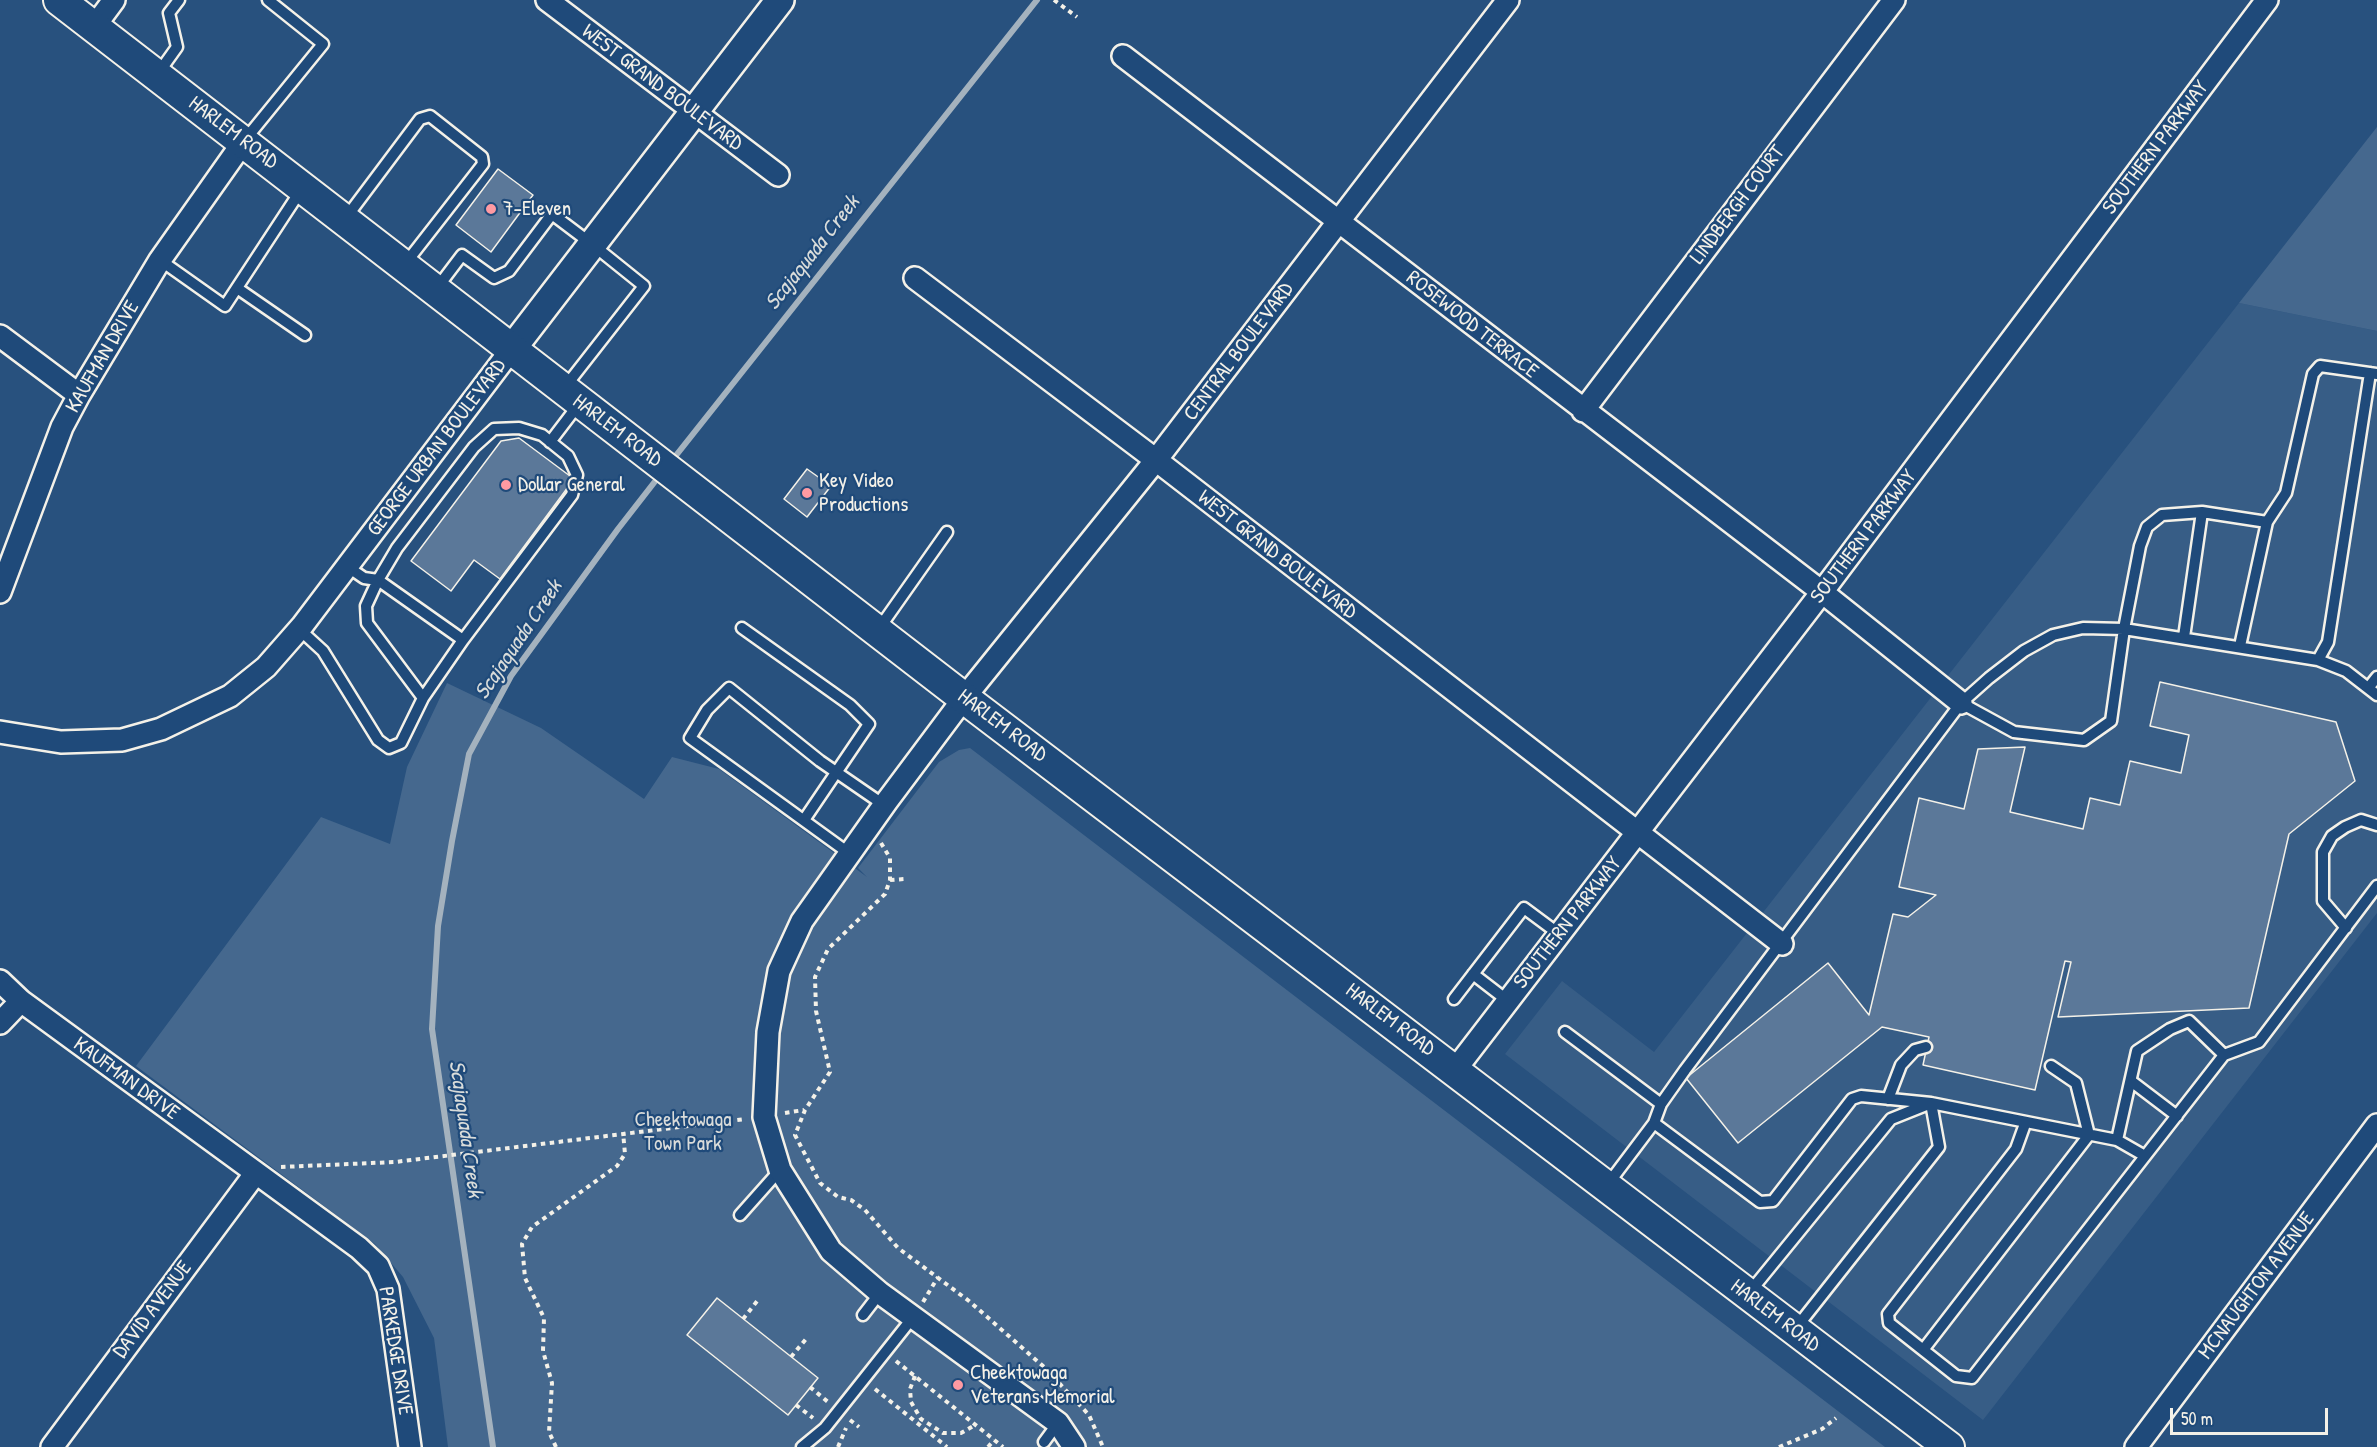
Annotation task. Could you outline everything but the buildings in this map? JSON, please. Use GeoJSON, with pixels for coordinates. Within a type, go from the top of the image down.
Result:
{"type":"FeatureCollection","features":[{"type":"Feature","properties":{"kind":"main road","name":"HARLEM ROAD"},"geometry":{"type":"LineString","coordinates":[[59,0],[964,698],[1455,1070],[1793,1331],[1949,1447]]}},
{"type":"Feature","properties":{"kind":"street"},"geometry":{"type":"LineString","coordinates":[[94,27],[114,0]]}},
{"type":"Feature","properties":{"kind":"street","name":"WEST GRAND BOULEVARD"},"geometry":{"type":"LineString","coordinates":[[547,0],[778,175]]}},
{"type":"Feature","properties":{"kind":"street","name":"GEORGE URBAN BOULEVARD"},"geometry":{"type":"LineString","coordinates":[[0,732],[42,740],[88,742],[122,740],[161,729],[230,696],[266,667],[348,567],[511,350],[696,113],[780,0]]}},
{"type":"Feature","properties":{"kind":"street","name":"CENTRAL BOULEVARD"},"geometry":{"type":"LineString","coordinates":[[1074,1447],[1058,1423],[880,1293],[831,1251],[780,1170],[764,1117],[768,1032],[779,971],[802,921],[884,805],[964,698],[1156,460],[1508,0]]}},
{"type":"Feature","properties":{"kind":"street","name":"LINDBERGH COURT"},"geometry":{"type":"LineString","coordinates":[[1583,411],[1894,0]]}},
{"type":"Feature","properties":{"kind":"street","name":"SOUTHERN PARKWAY"},"geometry":{"type":"LineString","coordinates":[[1455,1070],[1822,592],[2267,0]]}},
{"type":"Feature","properties":{"kind":"street","name":"ROSEWOOD TERRACE"},"geometry":{"type":"LineString","coordinates":[[1123,56],[1822,592],[1961,703]]}},
{"type":"Feature","properties":{"kind":"street","name":"KAUFMAN DRIVE"},"geometry":{"type":"LineString","coordinates":[[0,592],[62,427],[79,394],[160,260],[244,141]]}},
{"type":"Feature","properties":{"kind":"street","name":"WEST GRAND BOULEVARD"},"geometry":{"type":"LineString","coordinates":[[915,278],[1156,460],[1782,944]]}},
{"type":"Feature","properties":{"kind":"street"},"geometry":{"type":"LineString","coordinates":[[0,336],[79,394]]}},
{"type":"Feature","properties":{"kind":"street","name":"KAUFMAN DRIVE"},"geometry":{"type":"LineString","coordinates":[[0,981],[21,1001],[255,1174]]}},
{"type":"Feature","properties":{"kind":"street"},"geometry":{"type":"LineString","coordinates":[[0,1023],[21,1001]]}},
{"type":"Feature","properties":{"kind":"street","name":"MCNAUGHTON AVENUE"},"geometry":{"type":"LineString","coordinates":[[2136,1447],[2377,1125]]}},
{"type":"Feature","properties":{"kind":"street","name":"DAVID AVENUE"},"geometry":{"type":"LineString","coordinates":[[52,1447],[255,1174]]}},
{"type":"Feature","properties":{"kind":"street","name":"PARKEDGE DRIVE"},"geometry":{"type":"LineString","coordinates":[[255,1174],[359,1248],[378,1266],[388,1289],[410,1447]]}},
{"type":"Feature","properties":{"kind":"lane"},"geometry":{"type":"LineString","coordinates":[[157,75],[177,47],[169,13],[178,0]]}},
{"type":"Feature","properties":{"kind":"lane"},"geometry":{"type":"LineString","coordinates":[[244,141],[323,44],[268,0]]}},
{"type":"Feature","properties":{"kind":"lane"},"geometry":{"type":"LineString","coordinates":[[345,220],[420,119],[430,116],[482,157],[483,164],[403,267]]}},
{"type":"Feature","properties":{"kind":"lane"},"geometry":{"type":"LineString","coordinates":[[160,260],[225,306],[303,187]]}},
{"type":"Feature","properties":{"kind":"lane"},"geometry":{"type":"LineString","coordinates":[[434,291],[462,255],[494,278],[509,271],[552,214],[644,286],[571,396],[550,442]]}},
{"type":"Feature","properties":{"kind":"lane"},"geometry":{"type":"LineString","coordinates":[[237,288],[305,335]]}},
{"type":"Feature","properties":{"kind":"lane"},"geometry":{"type":"LineString","coordinates":[[2240,646],[2267,522],[2286,493],[2313,374],[2320,366],[2374,374],[2328,642],[2318,660]]}},
{"type":"Feature","properties":{"kind":"lane"},"geometry":{"type":"LineString","coordinates":[[299,629],[323,651],[378,740],[389,748],[401,743],[423,698],[463,639],[572,495],[577,475],[568,456],[542,435],[519,428],[494,429],[474,447],[397,548],[366,606],[367,623],[423,698]]}},
{"type":"Feature","properties":{"kind":"lane"},"geometry":{"type":"LineString","coordinates":[[1961,703],[2014,732],[2084,740],[2111,721],[2124,629],[2140,546],[2147,527],[2162,515],[2202,512],[2267,522]]}},
{"type":"Feature","properties":{"kind":"lane"},"geometry":{"type":"LineString","coordinates":[[2184,638],[2202,512]]}},
{"type":"Feature","properties":{"kind":"lane"},"geometry":{"type":"LineString","coordinates":[[878,631],[947,532]]}},
{"type":"Feature","properties":{"kind":"lane"},"geometry":{"type":"LineString","coordinates":[[348,567],[364,578],[378,580],[463,639]]}},
{"type":"Feature","properties":{"kind":"lane"},"geometry":{"type":"LineString","coordinates":[[742,628],[850,705],[869,724],[838,773],[804,820]]}},
{"type":"Feature","properties":{"kind":"lane"},"geometry":{"type":"LineString","coordinates":[[1606,1186],[1654,1123],[1662,1104],[1961,703],[2024,651],[2053,635],[2083,628],[2124,629],[2318,660],[2346,671],[2373,691],[2377,677]]}},
{"type":"Feature","properties":{"kind":"lane"},"geometry":{"type":"LineString","coordinates":[[850,854],[690,738],[707,710],[729,688],[838,773],[884,805]]}},
{"type":"Feature","properties":{"kind":"lane"},"geometry":{"type":"LineString","coordinates":[[2346,928],[2323,901],[2323,852],[2332,836],[2345,827],[2361,820],[2377,825]]}},
{"type":"Feature","properties":{"kind":"lane"},"geometry":{"type":"LineString","coordinates":[[2025,1124],[2016,1149],[1888,1314],[1889,1323],[1956,1376],[1972,1378],[2224,1055],[2259,1042],[2377,886]]}},
{"type":"Feature","properties":{"kind":"lane"},"geometry":{"type":"LineString","coordinates":[[1454,999],[1524,908],[1559,934]]}},
{"type":"Feature","properties":{"kind":"lane"},"geometry":{"type":"LineString","coordinates":[[1473,974],[1508,1001]]}},
{"type":"Feature","properties":{"kind":"lane"},"geometry":{"type":"LineString","coordinates":[[2117,1140],[2137,1051],[2170,1029],[2189,1021],[2224,1055]]}},
{"type":"Feature","properties":{"kind":"lane"},"geometry":{"type":"LineString","coordinates":[[1565,1032],[1662,1104]]}},
{"type":"Feature","properties":{"kind":"lane"},"geometry":{"type":"LineString","coordinates":[[1888,1099],[1901,1065],[1915,1050],[1926,1047]]}},
{"type":"Feature","properties":{"kind":"lane"},"geometry":{"type":"LineString","coordinates":[[2051,1066],[2076,1083],[2089,1135]]}},
{"type":"Feature","properties":{"kind":"lane"},"geometry":{"type":"LineString","coordinates":[[2130,1081],[2177,1116]]}},
{"type":"Feature","properties":{"kind":"lane"},"geometry":{"type":"LineString","coordinates":[[1654,1123],[1760,1202],[1773,1201],[1852,1099],[1861,1096],[1931,1103],[2025,1124],[2117,1140],[2145,1156]]}},
{"type":"Feature","properties":{"kind":"lane"},"geometry":{"type":"LineString","coordinates":[[1747,1295],[1891,1119],[1931,1103]]}},
{"type":"Feature","properties":{"kind":"lane"},"geometry":{"type":"LineString","coordinates":[[1793,1331],[1939,1147],[1931,1103]]}},
{"type":"Feature","properties":{"kind":"lane"},"geometry":{"type":"LineString","coordinates":[[1923,1350],[2089,1135]]}},
{"type":"Feature","properties":{"kind":"lane"},"geometry":{"type":"LineString","coordinates":[[740,1215],[780,1170]]}},
{"type":"Feature","properties":{"kind":"lane"},"geometry":{"type":"LineString","coordinates":[[863,1315],[880,1293]]}},
{"type":"Feature","properties":{"kind":"lane"},"geometry":{"type":"LineString","coordinates":[[802,1447],[825,1428],[914,1316]]}},
{"type":"Feature","properties":{"kind":"lane"},"geometry":{"type":"LineString","coordinates":[[1044,1442],[1058,1423]]}},
{"type":"Feature","properties":{"kind":"path"},"geometry":{"type":"LineString","coordinates":[[1054,0],[1077,17]]}},
{"type":"Feature","properties":{"kind":"path"},"geometry":{"type":"LineString","coordinates":[[866,831],[882,845],[890,858],[890,880],[885,894],[828,950],[815,977],[816,1011],[830,1072],[805,1110],[795,1135],[820,1183],[838,1197],[851,1200],[865,1210],[898,1248],[938,1277],[1044,1367],[1089,1415],[1102,1447]]}},
{"type":"Feature","properties":{"kind":"path"},"geometry":{"type":"LineString","coordinates":[[890,880],[905,879]]}},
{"type":"Feature","properties":{"kind":"path"},"geometry":{"type":"LineString","coordinates":[[255,1174],[288,1166],[395,1162],[805,1110]]}},
{"type":"Feature","properties":{"kind":"path"},"geometry":{"type":"LineString","coordinates":[[556,1447],[549,1432],[552,1383],[543,1351],[544,1318],[525,1278],[522,1244],[532,1227],[617,1166],[625,1154],[623,1132]]}},
{"type":"Feature","properties":{"kind":"path"},"geometry":{"type":"LineString","coordinates":[[914,1316],[938,1277]]}},
{"type":"Feature","properties":{"kind":"path"},"geometry":{"type":"LineString","coordinates":[[743,1319],[758,1300]]}},
{"type":"Feature","properties":{"kind":"path"},"geometry":{"type":"LineString","coordinates":[[791,1357],[806,1339]]}},
{"type":"Feature","properties":{"kind":"path"},"geometry":{"type":"LineString","coordinates":[[885,1352],[1003,1447]]}},
{"type":"Feature","properties":{"kind":"path"},"geometry":{"type":"LineString","coordinates":[[915,1376],[910,1389],[911,1402],[921,1419],[943,1433],[961,1433],[975,1425]]}},
{"type":"Feature","properties":{"kind":"path"},"geometry":{"type":"LineString","coordinates":[[864,1380],[947,1447]]}},
{"type":"Feature","properties":{"kind":"path"},"geometry":{"type":"LineString","coordinates":[[796,1405],[825,1428]]}},
{"type":"Feature","properties":{"kind":"path"},"geometry":{"type":"LineString","coordinates":[[1779,1447],[1822,1429],[1836,1418]]}},
{"type":"Feature","properties":{"kind":"path"},"geometry":{"type":"LineString","coordinates":[[838,1447],[850,1419]]}},
{"type":"Feature","properties":{"kind":"path"},"geometry":{"type":"LineString","coordinates":[[988,1447],[994,1440]]}},
{"type":"Feature","properties":{"kind":"shaded area"},"geometry":{"type":"Polygon","coordinates":[[[2239,303],[2377,331],[2377,913],[1983,1420],[1505,1054],[1562,981],[1654,1052],[2239,303]]]}},
{"type":"Feature","properties":{"kind":"green space"},"geometry":{"type":"Polygon","coordinates":[[[2377,127],[2377,331],[2239,303],[2377,127]]]}},
{"type":"Feature","properties":{"kind":"green space","name":"Cheektowaga Town Park"},"geometry":{"type":"Polygon","coordinates":[[[447,683],[541,728],[644,799],[672,757],[719,769],[867,877],[858,868],[939,762],[959,750],[970,748],[1885,1447],[448,1447],[434,1338],[403,1277],[375,1244],[136,1066],[321,817],[390,844],[407,767],[447,683]]]}},
{"type":"Feature","properties":{"kind":"waterway","name":"Scajaquada Creek"},"geometry":{"type":"LineString","coordinates":[[670,463],[1037,0]]}},
{"type":"Feature","properties":{"kind":"waterway","name":"Scajaquada Creek"},"geometry":{"type":"LineString","coordinates":[[493,1447],[432,1029],[438,926],[452,841],[469,754],[511,676],[660,475]]}},
{"type":"Feature","properties":{"kind":"place","name":"7-Eleven"},"geometry":{"type":"Point","coordinates":[491,209]}},
{"type":"Feature","properties":{"kind":"place","name":"Dollar General"},"geometry":{"type":"Point","coordinates":[506,485]}},
{"type":"Feature","properties":{"kind":"place","name":"Key Video Productions"},"geometry":{"type":"Point","coordinates":[807,493]}},
{"type":"Feature","properties":{"kind":"place","name":"Cheektowaga Veterans Memorial"},"geometry":{"type":"Point","coordinates":[958,1385]}}]}
